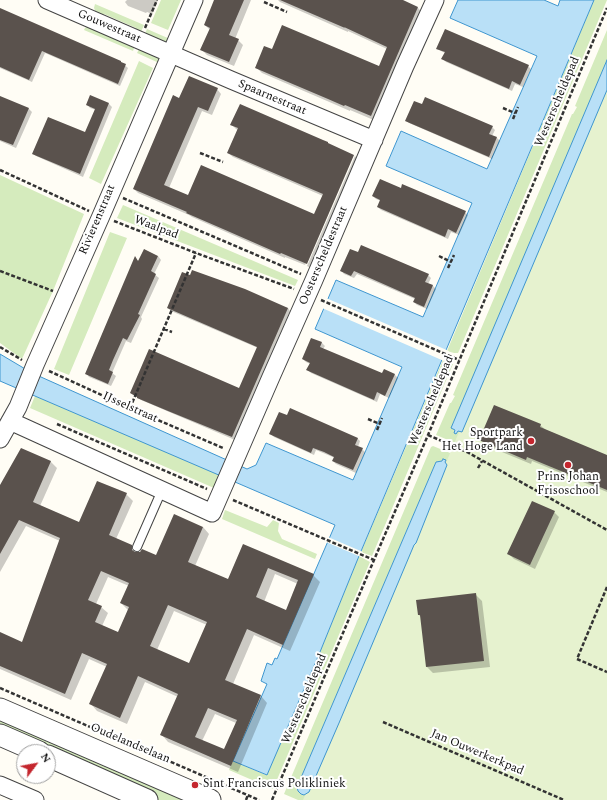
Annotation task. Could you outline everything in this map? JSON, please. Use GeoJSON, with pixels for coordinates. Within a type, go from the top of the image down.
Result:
{"type":"FeatureCollection","features":[{"type":"Feature","properties":{"kind":"street","name":"Gouwestraat"},"geometry":{"type":"LineString","coordinates":[[47,0],[171,54]]}},
{"type":"Feature","properties":{"kind":"street","name":"Rivierenstraat"},"geometry":{"type":"LineString","coordinates":[[0,439],[24,391],[30,366],[101,216],[194,0]]}},
{"type":"Feature","properties":{"kind":"street","name":"Oosterscheldestraat"},"geometry":{"type":"LineString","coordinates":[[162,490],[212,513],[237,454],[315,291],[374,140],[435,0]]}},
{"type":"Feature","properties":{"kind":"street","name":"Spaarnestraat"},"geometry":{"type":"LineString","coordinates":[[171,54],[374,140]]}},
{"type":"Feature","properties":{"kind":"street"},"geometry":{"type":"LineString","coordinates":[[10,421],[162,490]]}},
{"type":"Feature","properties":{"kind":"street","name":"Oudelandselaan"},"geometry":{"type":"LineString","coordinates":[[0,709],[210,800]]}},
{"type":"Feature","properties":{"kind":"street"},"geometry":{"type":"LineString","coordinates":[[0,735],[21,744]]}},
{"type":"Feature","properties":{"kind":"street"},"geometry":{"type":"LineString","coordinates":[[56,760],[147,800]]}},
{"type":"Feature","properties":{"kind":"street"},"geometry":{"type":"LineString","coordinates":[[0,785],[35,800]]}},
{"type":"Feature","properties":{"kind":"lane"},"geometry":{"type":"LineString","coordinates":[[137,547],[162,490]]}},
{"type":"Feature","properties":{"kind":"path"},"geometry":{"type":"LineString","coordinates":[[264,2],[287,12]]}},
{"type":"Feature","properties":{"kind":"path","name":"Westerscheldepad"},"geometry":{"type":"LineString","coordinates":[[272,800],[428,435],[607,8]]}},
{"type":"Feature","properties":{"kind":"path"},"geometry":{"type":"LineString","coordinates":[[513,119],[514,112],[518,107]]}},
{"type":"Feature","properties":{"kind":"path"},"geometry":{"type":"LineString","coordinates":[[503,108],[514,112]]}},
{"type":"Feature","properties":{"kind":"path"},"geometry":{"type":"LineString","coordinates":[[200,152],[223,162]]}},
{"type":"Feature","properties":{"kind":"path","name":"Waalpad"},"geometry":{"type":"LineString","coordinates":[[0,170],[101,216],[196,253],[315,291]]}},
{"type":"Feature","properties":{"kind":"path","name":"Waalpad"},"geometry":{"type":"LineString","coordinates":[[110,193],[459,360]]}},
{"type":"Feature","properties":{"kind":"path"},"geometry":{"type":"LineString","coordinates":[[130,408],[196,253]]}},
{"type":"Feature","properties":{"kind":"path"},"geometry":{"type":"LineString","coordinates":[[439,256],[449,261]]}},
{"type":"Feature","properties":{"kind":"path"},"geometry":{"type":"LineString","coordinates":[[448,268],[449,261],[454,256]]}},
{"type":"Feature","properties":{"kind":"path"},"geometry":{"type":"LineString","coordinates":[[0,271],[53,291]]}},
{"type":"Feature","properties":{"kind":"path"},"geometry":{"type":"LineString","coordinates":[[164,329],[172,332]]}},
{"type":"Feature","properties":{"kind":"path","name":"IJsselstraat"},"geometry":{"type":"LineString","coordinates":[[0,347],[30,366],[237,454]]}},
{"type":"Feature","properties":{"kind":"path"},"geometry":{"type":"LineString","coordinates":[[377,430],[382,418]]}},
{"type":"Feature","properties":{"kind":"path"},"geometry":{"type":"LineString","coordinates":[[368,419],[379,423]]}},
{"type":"Feature","properties":{"kind":"path"},"geometry":{"type":"LineString","coordinates":[[54,422],[222,491],[374,560]]}},
{"type":"Feature","properties":{"kind":"path"},"geometry":{"type":"LineString","coordinates":[[428,435],[467,452],[607,530]]}},
{"type":"Feature","properties":{"kind":"path"},"geometry":{"type":"LineString","coordinates":[[478,468],[482,461]]}},
{"type":"Feature","properties":{"kind":"path"},"geometry":{"type":"LineString","coordinates":[[607,587],[577,660],[607,672]]}},
{"type":"Feature","properties":{"kind":"path","name":"Oudelandselaan"},"geometry":{"type":"LineString","coordinates":[[0,688],[259,800]]}},
{"type":"Feature","properties":{"kind":"path","name":"Jan Ouwerkerkpad"},"geometry":{"type":"LineString","coordinates":[[383,722],[564,800]]}},
{"type":"Feature","properties":{"kind":"path"},"geometry":{"type":"LineString","coordinates":[[246,800],[248,795]]}},
{"type":"Feature","properties":{"kind":"green space"},"geometry":{"type":"Polygon","coordinates":[[[161,0],[181,0],[168,30],[151,23],[161,0]]]}},
{"type":"Feature","properties":{"kind":"green space"},"geometry":{"type":"Polygon","coordinates":[[[594,0],[607,0],[459,351],[458,353],[454,353],[447,351],[594,0]]]}},
{"type":"Feature","properties":{"kind":"green space"},"geometry":{"type":"Polygon","coordinates":[[[95,4],[144,25],[140,34],[135,32],[136,28],[104,14],[102,18],[96,13],[94,8],[95,4]]]}},
{"type":"Feature","properties":{"kind":"green space"},"geometry":{"type":"Polygon","coordinates":[[[88,26],[136,43],[133,51],[84,30],[88,26]]]}},
{"type":"Feature","properties":{"kind":"green space"},"geometry":{"type":"Polygon","coordinates":[[[147,29],[170,39],[164,42],[144,36],[147,29]]]}},
{"type":"Feature","properties":{"kind":"green space"},"geometry":{"type":"Polygon","coordinates":[[[607,30],[607,60],[452,428],[455,430],[454,432],[462,432],[458,444],[436,435],[450,403],[455,396],[453,395],[572,114],[577,107],[575,106],[607,30]]]}},
{"type":"Feature","properties":{"kind":"green space"},"geometry":{"type":"Polygon","coordinates":[[[141,45],[159,56],[159,63],[137,53],[141,45]]]}},
{"type":"Feature","properties":{"kind":"green space"},"geometry":{"type":"Polygon","coordinates":[[[139,61],[153,68],[101,184],[89,178],[139,61]]]}},
{"type":"Feature","properties":{"kind":"green space","name":"Sportpark Het Hoge Land"},"geometry":{"type":"Polygon","coordinates":[[[607,83],[607,800],[303,800],[607,83]]]}},
{"type":"Feature","properties":{"kind":"green space"},"geometry":{"type":"Polygon","coordinates":[[[0,175],[84,214],[53,291],[22,359],[0,343],[0,175]]]}},
{"type":"Feature","properties":{"kind":"green space"},"geometry":{"type":"Polygon","coordinates":[[[123,205],[298,280],[295,286],[117,218],[123,205]]]}},
{"type":"Feature","properties":{"kind":"green space"},"geometry":{"type":"Polygon","coordinates":[[[110,232],[127,238],[69,375],[54,369],[110,232]]]}},
{"type":"Feature","properties":{"kind":"green space"},"geometry":{"type":"Polygon","coordinates":[[[443,360],[453,364],[372,556],[361,552],[443,360]]]}},
{"type":"Feature","properties":{"kind":"green space"},"geometry":{"type":"Polygon","coordinates":[[[35,396],[219,474],[214,488],[30,408],[35,396]]]}},
{"type":"Feature","properties":{"kind":"green space"},"geometry":{"type":"Polygon","coordinates":[[[433,446],[460,457],[354,800],[298,800],[284,794],[431,447],[433,446]],[[443,459],[442,461],[436,462],[297,787],[302,795],[306,794],[446,460],[443,459]]]}},
{"type":"Feature","properties":{"kind":"green space"},"geometry":{"type":"Polygon","coordinates":[[[225,510],[267,527],[273,520],[279,523],[278,531],[282,539],[317,554],[315,559],[222,519],[225,510]]]}},
{"type":"Feature","properties":{"kind":"green space"},"geometry":{"type":"Polygon","coordinates":[[[359,556],[370,562],[273,789],[229,770],[233,761],[266,775],[320,652],[359,556]]]}},
{"type":"Feature","properties":{"kind":"green space"},"geometry":{"type":"Polygon","coordinates":[[[0,713],[200,800],[157,800],[56,756],[56,744],[30,744],[0,731],[0,713]]]}},
{"type":"Feature","properties":{"kind":"water"},"geometry":{"type":"Polygon","coordinates":[[[458,0],[544,0],[558,6],[560,0],[594,0],[267,775],[233,761],[267,684],[261,681],[267,663],[272,665],[275,658],[277,659],[335,525],[0,381],[0,354],[32,373],[247,469],[256,465],[266,443],[353,480],[402,367],[315,329],[336,280],[423,317],[472,203],[386,166],[401,131],[487,169],[537,56],[450,18],[458,0]]]}},
{"type":"Feature","properties":{"kind":"water"},"geometry":{"type":"Polygon","coordinates":[[[607,60],[607,90],[462,432],[458,431],[456,434],[454,433],[455,430],[451,428],[607,60]]]}},
{"type":"Feature","properties":{"kind":"water"},"geometry":{"type":"Polygon","coordinates":[[[443,459],[446,460],[445,462],[447,465],[416,543],[309,792],[304,795],[301,794],[297,787],[436,462],[442,461],[443,459]]]}},
{"type":"Feature","properties":{"kind":"pier"},"geometry":{"type":"Polygon","coordinates":[[[326,298],[449,351],[444,361],[322,308],[326,298]]]}},
{"type":"Feature","properties":{"kind":"pier"},"geometry":{"type":"Polygon","coordinates":[[[328,537],[363,552],[361,557],[326,542],[328,537]]]}},
{"type":"Feature","properties":{"kind":"building"},"geometry":{"type":"Polygon","coordinates":[[[214,0],[244,0],[229,35],[239,39],[229,62],[200,50],[210,28],[204,25],[214,0]]]}},
{"type":"Feature","properties":{"kind":"building"},"geometry":{"type":"Polygon","coordinates":[[[280,0],[403,0],[418,7],[371,116],[255,68],[264,46],[272,49],[282,25],[379,66],[387,47],[280,0]]]}},
{"type":"Feature","properties":{"kind":"building"},"geometry":{"type":"Polygon","coordinates":[[[0,8],[126,64],[118,84],[42,51],[29,80],[0,67],[0,8]]]}},
{"type":"Feature","properties":{"kind":"building"},"geometry":{"type":"Polygon","coordinates":[[[445,29],[529,65],[520,85],[512,81],[509,89],[441,59],[445,52],[436,49],[445,29]]]}},
{"type":"Feature","properties":{"kind":"building"},"geometry":{"type":"Polygon","coordinates":[[[189,76],[218,88],[208,111],[198,107],[164,185],[188,195],[201,165],[314,214],[323,194],[227,153],[238,128],[230,125],[240,104],[328,142],[354,155],[307,264],[281,253],[280,254],[133,189],[173,95],[179,98],[189,76]]]}},
{"type":"Feature","properties":{"kind":"building"},"geometry":{"type":"Polygon","coordinates":[[[90,95],[109,103],[80,174],[32,154],[48,117],[85,132],[95,109],[86,105],[90,95]]]}},
{"type":"Feature","properties":{"kind":"building"},"geometry":{"type":"Polygon","coordinates":[[[0,96],[29,108],[13,145],[0,140],[0,96]]]}},
{"type":"Feature","properties":{"kind":"building"},"geometry":{"type":"Polygon","coordinates":[[[425,97],[493,126],[489,134],[497,137],[489,157],[405,121],[414,101],[422,104],[425,97]]]}},
{"type":"Feature","properties":{"kind":"building"},"geometry":{"type":"Polygon","coordinates":[[[380,179],[401,188],[402,184],[466,211],[456,233],[448,229],[445,237],[377,207],[380,200],[372,196],[380,179]]]}},
{"type":"Feature","properties":{"kind":"building"},"geometry":{"type":"Polygon","coordinates":[[[361,245],[429,274],[425,282],[433,285],[424,307],[413,302],[415,298],[354,271],[351,276],[340,271],[350,249],[358,252],[361,245]]]}},
{"type":"Feature","properties":{"kind":"building"},"geometry":{"type":"Polygon","coordinates":[[[144,249],[158,256],[151,271],[156,274],[138,314],[140,315],[127,340],[123,338],[113,360],[109,370],[113,372],[108,384],[85,374],[135,256],[138,261],[144,249]]]}},
{"type":"Feature","properties":{"kind":"building"},"geometry":{"type":"Polygon","coordinates":[[[192,270],[245,289],[288,308],[232,437],[137,398],[130,393],[149,349],[239,388],[257,347],[167,308],[182,272],[190,275],[192,270]]]}},
{"type":"Feature","properties":{"kind":"building"},"geometry":{"type":"Polygon","coordinates":[[[311,338],[322,342],[320,347],[382,373],[384,369],[395,374],[385,396],[377,392],[374,400],[306,370],[310,363],[302,359],[311,338]]]}},
{"type":"Feature","properties":{"kind":"building"},"geometry":{"type":"Polygon","coordinates":[[[494,405],[541,424],[540,427],[607,455],[607,490],[527,457],[526,460],[479,440],[494,405]]]}},
{"type":"Feature","properties":{"kind":"building"},"geometry":{"type":"Polygon","coordinates":[[[290,408],[358,438],[355,445],[363,448],[353,470],[332,461],[334,457],[324,452],[313,448],[311,453],[269,434],[279,412],[287,415],[290,408]]]}},
{"type":"Feature","properties":{"kind":"building"},"geometry":{"type":"Polygon","coordinates":[[[21,448],[51,461],[33,502],[79,522],[97,481],[127,493],[109,535],[132,545],[132,550],[135,552],[140,552],[142,549],[156,555],[174,514],[203,527],[188,562],[228,579],[243,544],[314,574],[283,645],[247,629],[225,680],[261,695],[231,766],[160,735],[178,694],[138,676],[120,718],[89,704],[107,664],[82,653],[65,694],[0,666],[0,632],[22,642],[60,538],[19,520],[0,554],[0,485],[21,448]],[[268,568],[256,597],[286,610],[298,580],[268,568]],[[101,571],[88,600],[102,606],[95,622],[118,632],[129,607],[120,603],[129,583],[101,571]],[[168,605],[150,646],[189,663],[207,622],[168,605]],[[208,708],[195,737],[224,749],[237,720],[208,708]]]}},
{"type":"Feature","properties":{"kind":"building"},"geometry":{"type":"Polygon","coordinates":[[[532,501],[555,511],[530,565],[507,554],[532,501]]]}},
{"type":"Feature","properties":{"kind":"building"},"geometry":{"type":"Polygon","coordinates":[[[476,593],[484,661],[426,667],[420,615],[418,615],[416,600],[476,593]]]}},
{"type":"Feature","properties":{"kind":"place","name":"Sportpark Het Hoge Land"},"geometry":{"type":"Point","coordinates":[531,441]}},
{"type":"Feature","properties":{"kind":"place","name":"Prins Johan Frisoschool"},"geometry":{"type":"Point","coordinates":[568,465]}},
{"type":"Feature","properties":{"kind":"place","name":"Sint Franciscus Polikliniek"},"geometry":{"type":"Point","coordinates":[195,785]}}]}
